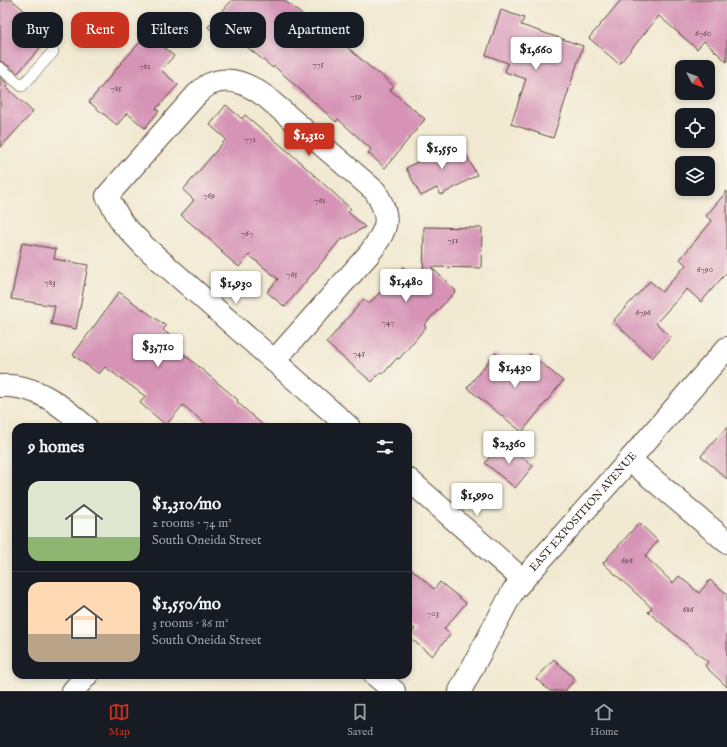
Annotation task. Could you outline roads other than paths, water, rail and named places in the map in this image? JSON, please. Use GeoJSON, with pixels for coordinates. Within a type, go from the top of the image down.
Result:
{"type":"FeatureCollection","features":[{"type":"Feature","properties":{"kind":"street"},"geometry":{"type":"LineString","coordinates":[[274,361],[377,243],[386,224],[386,213],[382,202],[374,191],[266,98],[251,87],[237,81],[224,81],[209,84],[197,94],[107,196],[122,223],[144,246],[274,361],[344,423]]}},
{"type":"Feature","properties":{"kind":"street","name":"EAST EXPOSITION AVENUE"},"geometry":{"type":"LineString","coordinates":[[460,691],[513,591],[630,460],[727,348]]}},
{"type":"Feature","properties":{"kind":"street"},"geometry":{"type":"LineString","coordinates":[[0,386],[14,385],[32,390],[60,405],[81,423]]}},
{"type":"Feature","properties":{"kind":"street"},"geometry":{"type":"LineString","coordinates":[[630,460],[727,542]]}},
{"type":"Feature","properties":{"kind":"street"},"geometry":{"type":"LineString","coordinates":[[412,483],[523,580]]}},
{"type":"Feature","properties":{"kind":"street"},"geometry":{"type":"LineString","coordinates":[[73,691],[84,679]]}},
{"type":"Feature","properties":{"kind":"street"},"geometry":{"type":"LineString","coordinates":[[380,679],[394,691]]}},
{"type":"Feature","properties":{"kind":"lane"},"geometry":{"type":"LineString","coordinates":[[0,68],[22,86],[52,52]]}}]}
